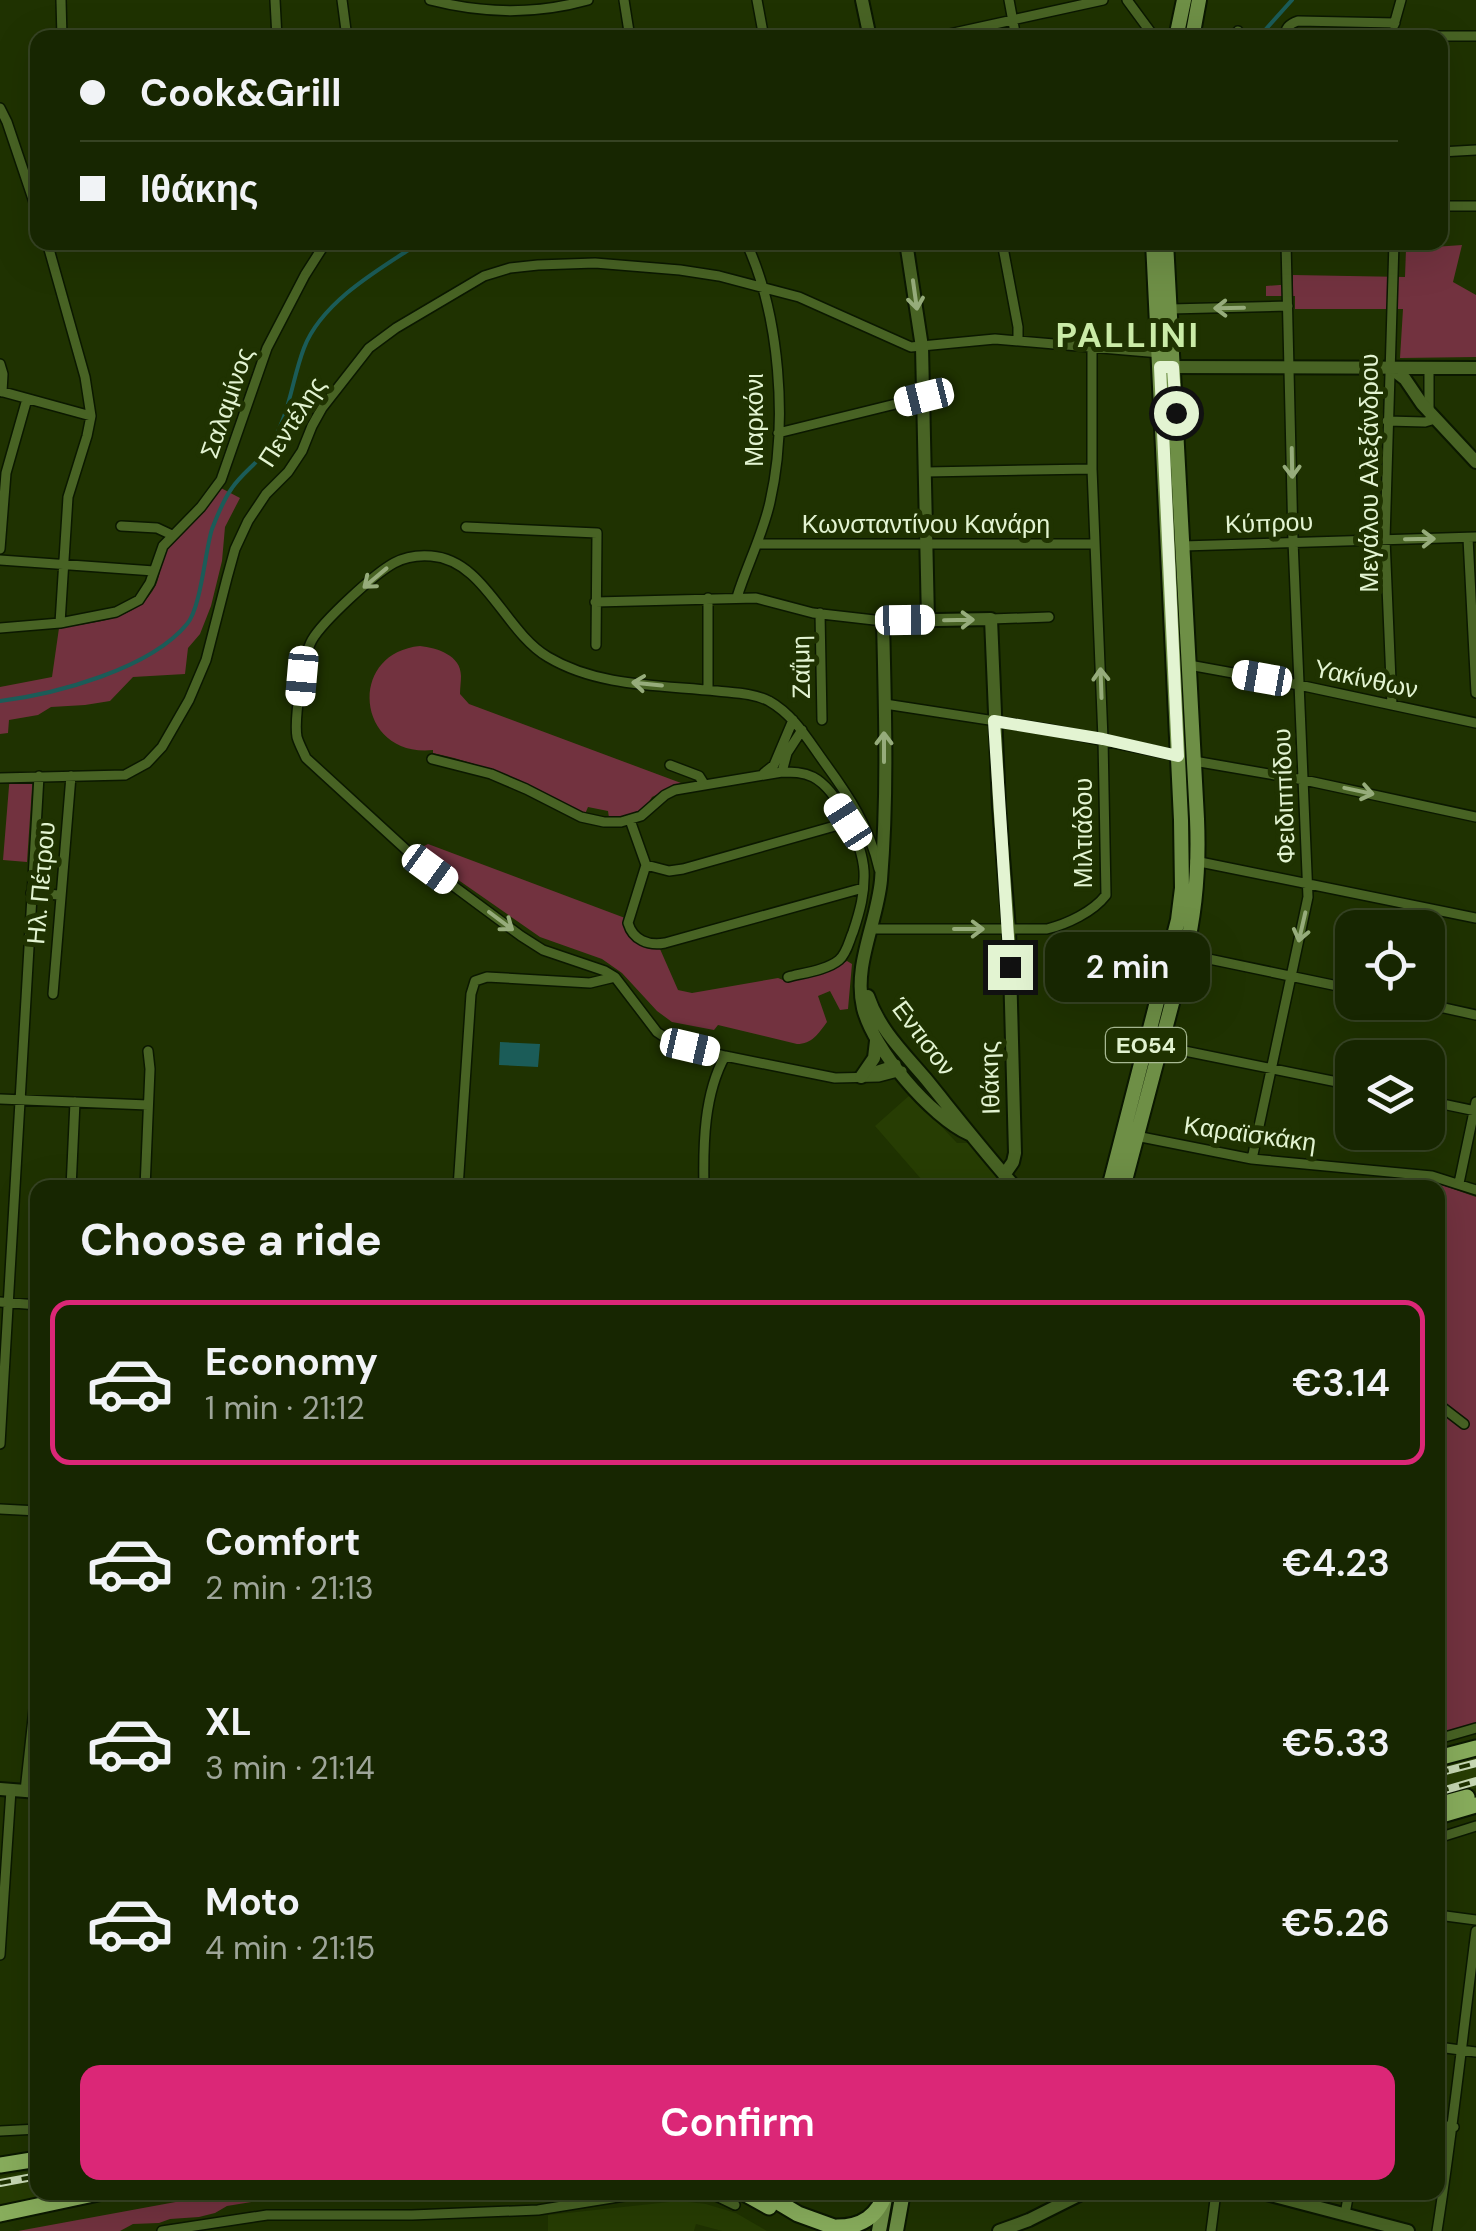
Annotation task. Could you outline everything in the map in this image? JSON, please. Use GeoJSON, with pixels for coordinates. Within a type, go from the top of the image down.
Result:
{"type":"FeatureCollection","features":[{"type":"Feature","properties":{"kind":"highway"},"geometry":{"type":"LineString","coordinates":[[1445,1753],[1476,1746]]}},
{"type":"Feature","properties":{"kind":"highway"},"geometry":{"type":"LineString","coordinates":[[1445,1803],[1476,1794]]}},
{"type":"Feature","properties":{"kind":"highway"},"geometry":{"type":"LineString","coordinates":[[1445,1814],[1476,1804]]}},
{"type":"Feature","properties":{"kind":"highway"},"geometry":{"type":"LineString","coordinates":[[0,2165],[30,2160]]}},
{"type":"Feature","properties":{"kind":"highway"},"geometry":{"type":"LineString","coordinates":[[0,2214],[66,2200]]}},
{"type":"Feature","properties":{"kind":"highway"},"geometry":{"type":"LineString","coordinates":[[743,2200],[819,2228],[845,2231]]}},
{"type":"Feature","properties":{"kind":"highway"},"geometry":{"type":"LineString","coordinates":[[774,2200],[819,2228],[862,2223],[880,2208],[883,2200]]}},
{"type":"Feature","properties":{"kind":"main road"},"geometry":{"type":"LineString","coordinates":[[1178,30],[1184,0]]}},
{"type":"Feature","properties":{"kind":"main road"},"geometry":{"type":"LineString","coordinates":[[1193,30],[1199,0]]}},
{"type":"Feature","properties":{"kind":"main road","name":"ΕΟ54"},"geometry":{"type":"LineString","coordinates":[[1111,1180],[1190,860],[1194,761],[1189,665],[1155,250]]}},
{"type":"Feature","properties":{"kind":"main road","name":"ΕΟ54"},"geometry":{"type":"LineString","coordinates":[[1125,1180],[1195,903],[1178,756],[1166,250]]}},
{"type":"Feature","properties":{"kind":"main road"},"geometry":{"type":"LineString","coordinates":[[879,2231],[885,2200]]}},
{"type":"Feature","properties":{"kind":"main road"},"geometry":{"type":"LineString","coordinates":[[899,2227],[902,2200]]}},
{"type":"Feature","properties":{"kind":"street"},"geometry":{"type":"LineString","coordinates":[[61,0],[62,30]]}},
{"type":"Feature","properties":{"kind":"street"},"geometry":{"type":"LineString","coordinates":[[276,0],[278,30]]}},
{"type":"Feature","properties":{"kind":"street"},"geometry":{"type":"LineString","coordinates":[[342,0],[346,30]]}},
{"type":"Feature","properties":{"kind":"street"},"geometry":{"type":"LineString","coordinates":[[430,0],[481,10],[526,12],[586,0]]}},
{"type":"Feature","properties":{"kind":"street"},"geometry":{"type":"LineString","coordinates":[[524,0],[526,12]]}},
{"type":"Feature","properties":{"kind":"street"},"geometry":{"type":"LineString","coordinates":[[624,0],[629,30]]}},
{"type":"Feature","properties":{"kind":"street"},"geometry":{"type":"LineString","coordinates":[[756,0],[762,30]]}},
{"type":"Feature","properties":{"kind":"street"},"geometry":{"type":"LineString","coordinates":[[862,0],[868,30]]}},
{"type":"Feature","properties":{"kind":"street"},"geometry":{"type":"LineString","coordinates":[[1008,0],[1014,30]]}},
{"type":"Feature","properties":{"kind":"street"},"geometry":{"type":"LineString","coordinates":[[967,30],[1103,0]]}},
{"type":"Feature","properties":{"kind":"street"},"geometry":{"type":"LineString","coordinates":[[1128,0],[1149,30]]}},
{"type":"Feature","properties":{"kind":"street"},"geometry":{"type":"LineString","coordinates":[[1394,30],[1400,0]]}},
{"type":"Feature","properties":{"kind":"street"},"geometry":{"type":"LineString","coordinates":[[1286,30],[1298,21],[1395,23]]}},
{"type":"Feature","properties":{"kind":"street"},"geometry":{"type":"LineString","coordinates":[[1448,36],[1476,36]]}},
{"type":"Feature","properties":{"kind":"street"},"geometry":{"type":"LineString","coordinates":[[0,108],[30,190]]}},
{"type":"Feature","properties":{"kind":"street"},"geometry":{"type":"LineString","coordinates":[[1448,152],[1476,150]]}},
{"type":"Feature","properties":{"kind":"street"},"geometry":{"type":"LineString","coordinates":[[1448,206],[1476,206]]}},
{"type":"Feature","properties":{"kind":"street"},"geometry":{"type":"LineString","coordinates":[[49,250],[86,378],[91,416],[68,497],[60,623]]}},
{"type":"Feature","properties":{"kind":"street","name":"Σαλαμίνος"},"geometry":{"type":"LineString","coordinates":[[0,628],[60,623],[116,612],[145,593],[163,546],[221,480],[267,348],[321,250]]}},
{"type":"Feature","properties":{"kind":"street","name":"Μαρκόνι"},"geometry":{"type":"LineString","coordinates":[[738,597],[772,492],[778,432],[776,365],[762,287],[750,250]]}},
{"type":"Feature","properties":{"kind":"street"},"geometry":{"type":"LineString","coordinates":[[907,250],[922,347],[928,620]]}},
{"type":"Feature","properties":{"kind":"street"},"geometry":{"type":"LineString","coordinates":[[1004,250],[1018,340]]}},
{"type":"Feature","properties":{"kind":"street","name":"Φειδιππίδου"},"geometry":{"type":"LineString","coordinates":[[1252,1158],[1308,897],[1293,541],[1286,250]]}},
{"type":"Feature","properties":{"kind":"street","name":"Μεγάλου Αλεξάνδρου"},"geometry":{"type":"LineString","coordinates":[[1392,704],[1385,539],[1394,250]]}},
{"type":"Feature","properties":{"kind":"street","name":"Πεντέλης"},"geometry":{"type":"LineString","coordinates":[[0,778],[126,775],[148,763],[162,747],[189,700],[206,660],[231,563],[248,522],[266,494],[295,462],[322,408],[369,348],[484,276],[538,264],[595,264],[720,276],[808,300],[905,345],[922,347]]}},
{"type":"Feature","properties":{"kind":"street"},"geometry":{"type":"LineString","coordinates":[[1170,309],[1288,306]]}},
{"type":"Feature","properties":{"kind":"street"},"geometry":{"type":"LineString","coordinates":[[922,347],[995,338],[1092,347],[1166,360],[1476,368]]}},
{"type":"Feature","properties":{"kind":"street","name":"Μιλτιάδου"},"geometry":{"type":"LineString","coordinates":[[872,929],[1039,930],[1060,925],[1098,905],[1106,895],[1092,469],[1092,347]]}},
{"type":"Feature","properties":{"kind":"street"},"geometry":{"type":"LineString","coordinates":[[0,364],[1,391],[91,416]]}},
{"type":"Feature","properties":{"kind":"street"},"geometry":{"type":"LineString","coordinates":[[1388,366],[1405,379],[1432,416],[1476,462]]}},
{"type":"Feature","properties":{"kind":"street"},"geometry":{"type":"LineString","coordinates":[[1428,367],[1432,416]]}},
{"type":"Feature","properties":{"kind":"street"},"geometry":{"type":"LineString","coordinates":[[778,432],[924,397]]}},
{"type":"Feature","properties":{"kind":"street"},"geometry":{"type":"LineString","coordinates":[[0,549],[6,472],[26,399]]}},
{"type":"Feature","properties":{"kind":"street"},"geometry":{"type":"LineString","coordinates":[[1387,421],[1425,422],[1432,416]]}},
{"type":"Feature","properties":{"kind":"street"},"geometry":{"type":"LineString","coordinates":[[926,472],[1092,469]]}},
{"type":"Feature","properties":{"kind":"street"},"geometry":{"type":"LineString","coordinates":[[120,526],[146,526],[172,535]]}},
{"type":"Feature","properties":{"kind":"street"},"geometry":{"type":"LineString","coordinates":[[466,527],[596,533],[596,645]]}},
{"type":"Feature","properties":{"kind":"street"},"geometry":{"type":"LineString","coordinates":[[1472,537],[1476,693]]}},
{"type":"Feature","properties":{"kind":"street","name":"Κύπρου"},"geometry":{"type":"LineString","coordinates":[[1182,546],[1472,537]]}},
{"type":"Feature","properties":{"kind":"street","name":"Κωνσταντίνου Κανάρη"},"geometry":{"type":"LineString","coordinates":[[757,544],[1094,544]]}},
{"type":"Feature","properties":{"kind":"street"},"geometry":{"type":"LineString","coordinates":[[881,879],[873,844],[849,796],[802,730],[764,698],[582,674],[530,644],[476,578],[444,558],[402,559],[384,569],[324,624],[309,644],[297,732],[303,752],[314,766],[413,856],[521,936],[543,950],[615,977],[663,1037],[725,1056],[828,1077],[861,1077],[911,1061]]}},
{"type":"Feature","properties":{"kind":"street"},"geometry":{"type":"LineString","coordinates":[[0,560],[154,571]]}},
{"type":"Feature","properties":{"kind":"street"},"geometry":{"type":"LineString","coordinates":[[708,598],[708,690]]}},
{"type":"Feature","properties":{"kind":"street"},"geometry":{"type":"LineString","coordinates":[[595,602],[764,598],[820,614],[883,621],[1049,616]]}},
{"type":"Feature","properties":{"kind":"street","name":"Ζαΐμη"},"geometry":{"type":"LineString","coordinates":[[820,614],[822,720]]}},
{"type":"Feature","properties":{"kind":"street","name":"Ιθάκης"},"geometry":{"type":"LineString","coordinates":[[991,619],[1009,930],[1015,1153],[1004,1175]]}},
{"type":"Feature","properties":{"kind":"street","name":"Έντισον"},"geometry":{"type":"LineString","coordinates":[[883,621],[884,820],[881,879],[863,963],[864,1008],[876,1038],[897,1068],[940,1116],[968,1134]]}},
{"type":"Feature","properties":{"kind":"street","name":"Υακίνθων"},"geometry":{"type":"LineString","coordinates":[[1189,665],[1476,723]]}},
{"type":"Feature","properties":{"kind":"street"},"geometry":{"type":"LineString","coordinates":[[884,704],[1103,739],[1178,756]]}},
{"type":"Feature","properties":{"kind":"street"},"geometry":{"type":"LineString","coordinates":[[762,774],[774,765],[793,720]]}},
{"type":"Feature","properties":{"kind":"street"},"geometry":{"type":"LineString","coordinates":[[782,772],[787,753],[802,730]]}},
{"type":"Feature","properties":{"kind":"street"},"geometry":{"type":"LineString","coordinates":[[432,759],[500,778],[590,820],[614,822],[641,816],[670,792],[704,784],[782,772],[815,778],[848,822],[860,848],[864,888],[861,908],[840,958],[828,966],[788,977]]}},
{"type":"Feature","properties":{"kind":"street"},"geometry":{"type":"LineString","coordinates":[[1194,761],[1476,817]]}},
{"type":"Feature","properties":{"kind":"street"},"geometry":{"type":"LineString","coordinates":[[670,765],[699,776],[704,784]]}},
{"type":"Feature","properties":{"kind":"street"},"geometry":{"type":"LineString","coordinates":[[0,1444],[4,1303],[39,776]]}},
{"type":"Feature","properties":{"kind":"street","name":"Ηλ. Πέτρου"},"geometry":{"type":"LineString","coordinates":[[53,994],[70,776]]}},
{"type":"Feature","properties":{"kind":"street"},"geometry":{"type":"LineString","coordinates":[[630,820],[646,866],[628,923],[635,937],[655,944],[864,888]]}},
{"type":"Feature","properties":{"kind":"street"},"geometry":{"type":"LineString","coordinates":[[646,866],[683,869],[848,822]]}},
{"type":"Feature","properties":{"kind":"street"},"geometry":{"type":"LineString","coordinates":[[1190,860],[1476,918]]}},
{"type":"Feature","properties":{"kind":"street"},"geometry":{"type":"LineString","coordinates":[[31,893],[60,895]]}},
{"type":"Feature","properties":{"kind":"street"},"geometry":{"type":"LineString","coordinates":[[1185,954],[1335,985]]}},
{"type":"Feature","properties":{"kind":"street","name":"Έντισον"},"geometry":{"type":"LineString","coordinates":[[863,963],[872,1008],[884,1030],[1009,1180]]}},
{"type":"Feature","properties":{"kind":"street"},"geometry":{"type":"LineString","coordinates":[[459,1180],[475,980],[590,983],[615,977]]}},
{"type":"Feature","properties":{"kind":"street"},"geometry":{"type":"LineString","coordinates":[[1445,1008],[1476,1015]]}},
{"type":"Feature","properties":{"kind":"street"},"geometry":{"type":"LineString","coordinates":[[861,1077],[874,1058],[876,1038]]}},
{"type":"Feature","properties":{"kind":"street"},"geometry":{"type":"LineString","coordinates":[[1160,1046],[1335,1082]]}},
{"type":"Feature","properties":{"kind":"street"},"geometry":{"type":"LineString","coordinates":[[144,1180],[148,1051]]}},
{"type":"Feature","properties":{"kind":"street"},"geometry":{"type":"LineString","coordinates":[[705,1180],[710,1097],[715,1074],[725,1056]]}},
{"type":"Feature","properties":{"kind":"street"},"geometry":{"type":"LineString","coordinates":[[0,1098],[148,1105]]}},
{"type":"Feature","properties":{"kind":"street"},"geometry":{"type":"LineString","coordinates":[[70,1180],[75,1102]]}},
{"type":"Feature","properties":{"kind":"street"},"geometry":{"type":"LineString","coordinates":[[1445,1104],[1475,1108],[1459,1183]]}},
{"type":"Feature","properties":{"kind":"street","name":"Καραϊσκάκη"},"geometry":{"type":"LineString","coordinates":[[1136,1136],[1252,1158],[1445,1180]]}},
{"type":"Feature","properties":{"kind":"street","name":"Καραϊσκάκη"},"geometry":{"type":"LineString","coordinates":[[1445,1180],[1476,1190]]}},
{"type":"Feature","properties":{"kind":"street"},"geometry":{"type":"LineString","coordinates":[[4,1303],[30,1305]]}},
{"type":"Feature","properties":{"kind":"street"},"geometry":{"type":"LineString","coordinates":[[1445,1409],[1464,1424]]}},
{"type":"Feature","properties":{"kind":"street"},"geometry":{"type":"LineString","coordinates":[[0,1509],[30,1511]]}},
{"type":"Feature","properties":{"kind":"street"},"geometry":{"type":"LineString","coordinates":[[0,1956],[30,1720]]}},
{"type":"Feature","properties":{"kind":"street"},"geometry":{"type":"LineString","coordinates":[[1445,1737],[1476,1728]]}},
{"type":"Feature","properties":{"kind":"street"},"geometry":{"type":"LineString","coordinates":[[1445,1836],[1476,1826]]}},
{"type":"Feature","properties":{"kind":"street"},"geometry":{"type":"LineString","coordinates":[[1445,1916],[1476,1920]]}},
{"type":"Feature","properties":{"kind":"street"},"geometry":{"type":"LineString","coordinates":[[1445,2182],[1460,2050],[1473,1981],[1476,1931]]}},
{"type":"Feature","properties":{"kind":"street"},"geometry":{"type":"LineString","coordinates":[[1445,2048],[1476,2052]]}},
{"type":"Feature","properties":{"kind":"street"},"geometry":{"type":"LineString","coordinates":[[1445,2126],[1454,2127]]}},
{"type":"Feature","properties":{"kind":"street"},"geometry":{"type":"LineString","coordinates":[[0,2131],[30,2129]]}},
{"type":"Feature","properties":{"kind":"street"},"geometry":{"type":"LineString","coordinates":[[162,2231],[267,2215],[538,2210],[600,2200]]}},
{"type":"Feature","properties":{"kind":"street"},"geometry":{"type":"LineString","coordinates":[[999,2231],[1069,2200]]}},
{"type":"Feature","properties":{"kind":"street"},"geometry":{"type":"LineString","coordinates":[[1211,2231],[1215,2200]]}},
{"type":"Feature","properties":{"kind":"street"},"geometry":{"type":"LineString","coordinates":[[1285,2200],[1350,2220],[1408,2231]]}},
{"type":"Feature","properties":{"kind":"street"},"geometry":{"type":"LineString","coordinates":[[1437,2231],[1442,2200]]}},
{"type":"Feature","properties":{"kind":"shaded area"},"geometry":{"type":"Polygon","coordinates":[[[1462,245],[1453,282],[1476,295],[1476,357],[1400,358],[1403,309],[1295,309],[1295,296],[1266,296],[1266,286],[1293,284],[1293,275],[1405,277],[1406,250],[1448,250],[1448,246],[1462,245]]]}},
{"type":"Feature","properties":{"kind":"shaded area"},"geometry":{"type":"Polygon","coordinates":[[[219,487],[240,498],[225,527],[211,606],[200,634],[188,648],[185,674],[133,677],[110,701],[51,707],[38,715],[9,720],[8,733],[0,734],[0,687],[52,677],[59,628],[114,618],[148,597],[171,542],[205,511],[219,487]]]}},
{"type":"Feature","properties":{"kind":"shaded area"},"geometry":{"type":"Polygon","coordinates":[[[420,646],[453,658],[460,669],[460,694],[469,704],[681,783],[652,797],[644,810],[609,818],[608,811],[588,807],[585,814],[492,770],[433,750],[407,748],[388,738],[376,722],[370,704],[371,684],[380,666],[396,653],[420,646]]]}},
{"type":"Feature","properties":{"kind":"shaded area"},"geometry":{"type":"Polygon","coordinates":[[[33,773],[27,862],[3,860],[10,774],[33,773]]]}},
{"type":"Feature","properties":{"kind":"shaded area"},"geometry":{"type":"Polygon","coordinates":[[[428,844],[625,918],[635,941],[660,949],[678,990],[692,993],[778,978],[788,982],[847,961],[852,964],[848,1009],[840,1010],[830,991],[818,996],[827,1022],[818,1034],[802,1044],[718,1025],[714,1030],[672,1022],[602,959],[540,937],[421,854],[422,847],[428,844]]]}},
{"type":"Feature","properties":{"kind":"shaded area"},"geometry":{"type":"Polygon","coordinates":[[[911,1094],[957,1143],[969,1143],[1002,1180],[922,1180],[875,1126],[911,1094]]]}},
{"type":"Feature","properties":{"kind":"shaded area"},"geometry":{"type":"Polygon","coordinates":[[[1392,1175],[1417,1180],[1392,1180],[1392,1175]]]}},
{"type":"Feature","properties":{"kind":"shaded area"},"geometry":{"type":"Polygon","coordinates":[[[1445,1186],[1476,1197],[1476,1726],[1445,1734],[1445,1186]]]}},
{"type":"Feature","properties":{"kind":"shaded area"},"geometry":{"type":"Polygon","coordinates":[[[1476,1757],[1476,1788],[1445,1797],[1445,1765],[1476,1757]]]}},
{"type":"Feature","properties":{"kind":"shaded area"},"geometry":{"type":"Polygon","coordinates":[[[30,2171],[30,2199],[0,2204],[0,2177],[30,2171]]]}},
{"type":"Feature","properties":{"kind":"shaded area"},"geometry":{"type":"Polygon","coordinates":[[[187,2200],[263,2200],[227,2206],[199,2217],[133,2224],[120,2231],[18,2231],[187,2200]]]}},
{"type":"Feature","properties":{"kind":"shaded area"},"geometry":{"type":"Polygon","coordinates":[[[679,2201],[736,2213],[767,2231],[722,2231],[696,2224],[694,2231],[548,2231],[548,2215],[679,2201]]]}},
{"type":"Feature","properties":{"kind":"water"},"geometry":{"type":"Polygon","coordinates":[[[500,1042],[540,1044],[538,1067],[499,1065],[500,1042]]]}},
{"type":"Feature","properties":{"kind":"waterway"},"geometry":{"type":"LineString","coordinates":[[1265,30],[1292,0]]}},
{"type":"Feature","properties":{"kind":"waterway"},"geometry":{"type":"LineString","coordinates":[[0,701],[101,677],[150,654],[187,624],[196,606],[218,513],[232,488],[275,436],[313,331],[354,287],[408,250]]}},
{"type":"Feature","properties":{"kind":"railway"},"geometry":{"type":"LineString","coordinates":[[1445,1771],[1476,1763]]}},
{"type":"Feature","properties":{"kind":"railway"},"geometry":{"type":"LineString","coordinates":[[1445,1790],[1476,1781]]}},
{"type":"Feature","properties":{"kind":"railway"},"geometry":{"type":"LineString","coordinates":[[0,2183],[30,2177]]}},
{"type":"Feature","properties":{"kind":"district","name":"PALLINI"},"geometry":{"type":"Point","coordinates":[1128,335]}},
{"type":"Feature","properties":{"kind":"route"},"geometry":{"type":"LineString","coordinates":[[1010,967],[994,721],[1178,756],[1160,367],[1173,367],[1176,413]]}}]}
